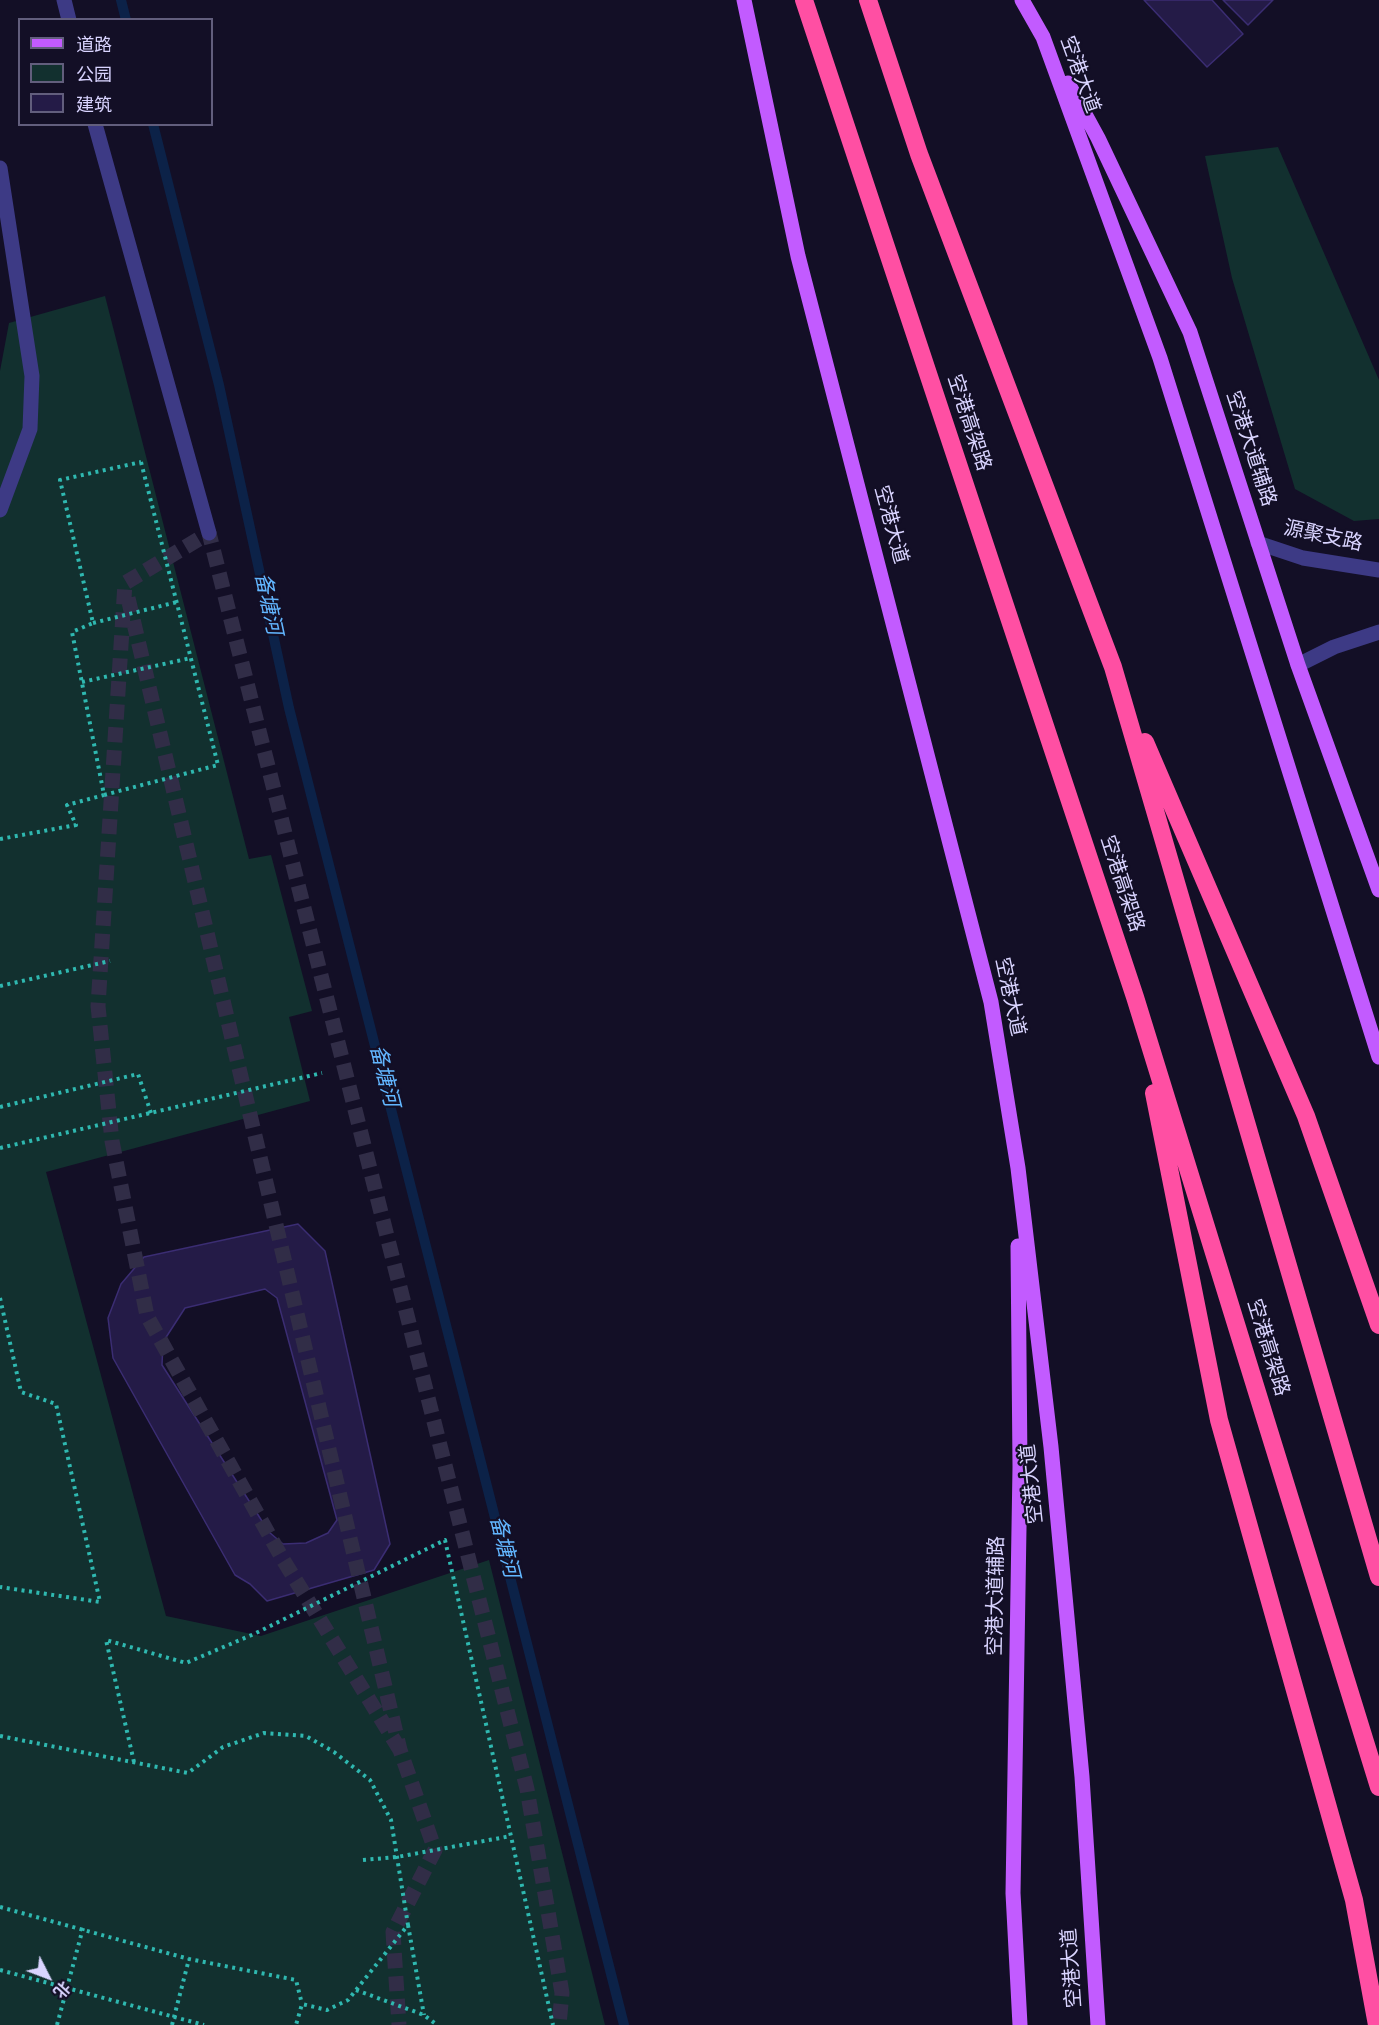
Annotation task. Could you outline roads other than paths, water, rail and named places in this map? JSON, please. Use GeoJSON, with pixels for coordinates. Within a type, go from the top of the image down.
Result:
{"type":"FeatureCollection","features":[{"type":"Feature","properties":{"kind":"highway","name":"空港高架路"},"geometry":{"type":"LineString","coordinates":[[804,0],[1135,997],[1379,1787]]}},
{"type":"Feature","properties":{"kind":"highway"},"geometry":{"type":"LineString","coordinates":[[868,0],[919,154],[1113,667],[1306,1116],[1379,1324]]}},
{"type":"Feature","properties":{"kind":"highway"},"geometry":{"type":"LineString","coordinates":[[1113,667],[1379,1577]]}},
{"type":"Feature","properties":{"kind":"highway"},"geometry":{"type":"LineString","coordinates":[[1135,997],[1219,1420],[1354,1900],[1377,2025]]}},
{"type":"Feature","properties":{"kind":"main road","name":"空港大道"},"geometry":{"type":"LineString","coordinates":[[744,0],[798,256],[991,1002],[1018,1168],[1055,1494],[1082,1777],[1098,2025]]}},
{"type":"Feature","properties":{"kind":"main road","name":"空港大道"},"geometry":{"type":"LineString","coordinates":[[1022,0],[1043,37],[1160,358],[1379,1057]]}},
{"type":"Feature","properties":{"kind":"main road","name":"空港大道辅路"},"geometry":{"type":"LineString","coordinates":[[1043,37],[1098,138],[1190,332],[1298,665],[1379,890]]}},
{"type":"Feature","properties":{"kind":"main road","name":"空港大道辅路"},"geometry":{"type":"LineString","coordinates":[[1018,1168],[1020,1467],[1013,1893],[1020,2025]]}},
{"type":"Feature","properties":{"kind":"street"},"geometry":{"type":"LineString","coordinates":[[64,0],[68,18]]}},
{"type":"Feature","properties":{"kind":"street"},"geometry":{"type":"LineString","coordinates":[[96,126],[209,533]]}},
{"type":"Feature","properties":{"kind":"street"},"geometry":{"type":"LineString","coordinates":[[0,168],[32,376],[30,429],[0,510]]}},
{"type":"Feature","properties":{"kind":"street","name":"源聚支路"},"geometry":{"type":"LineString","coordinates":[[1258,543],[1303,558],[1379,570]]}},
{"type":"Feature","properties":{"kind":"street"},"geometry":{"type":"LineString","coordinates":[[1298,665],[1334,647],[1379,632]]}},
{"type":"Feature","properties":{"kind":"waterway","name":"备塘河"},"geometry":{"type":"LineString","coordinates":[[121,0],[126,18]]}},
{"type":"Feature","properties":{"kind":"waterway","name":"备塘河"},"geometry":{"type":"LineString","coordinates":[[154,126],[219,385],[289,708],[624,2025]]}},
{"type":"Feature","properties":{"kind":"tunnel"},"geometry":{"type":"LineString","coordinates":[[400,1750],[282,1558],[147,1316],[112,1141],[98,1006],[125,583],[209,533],[527,1789],[562,1993],[559,2025]]}},
{"type":"Feature","properties":{"kind":"tunnel"},"geometry":{"type":"LineString","coordinates":[[128,598],[400,1750],[435,1850],[393,1932],[399,2025]]}}]}
